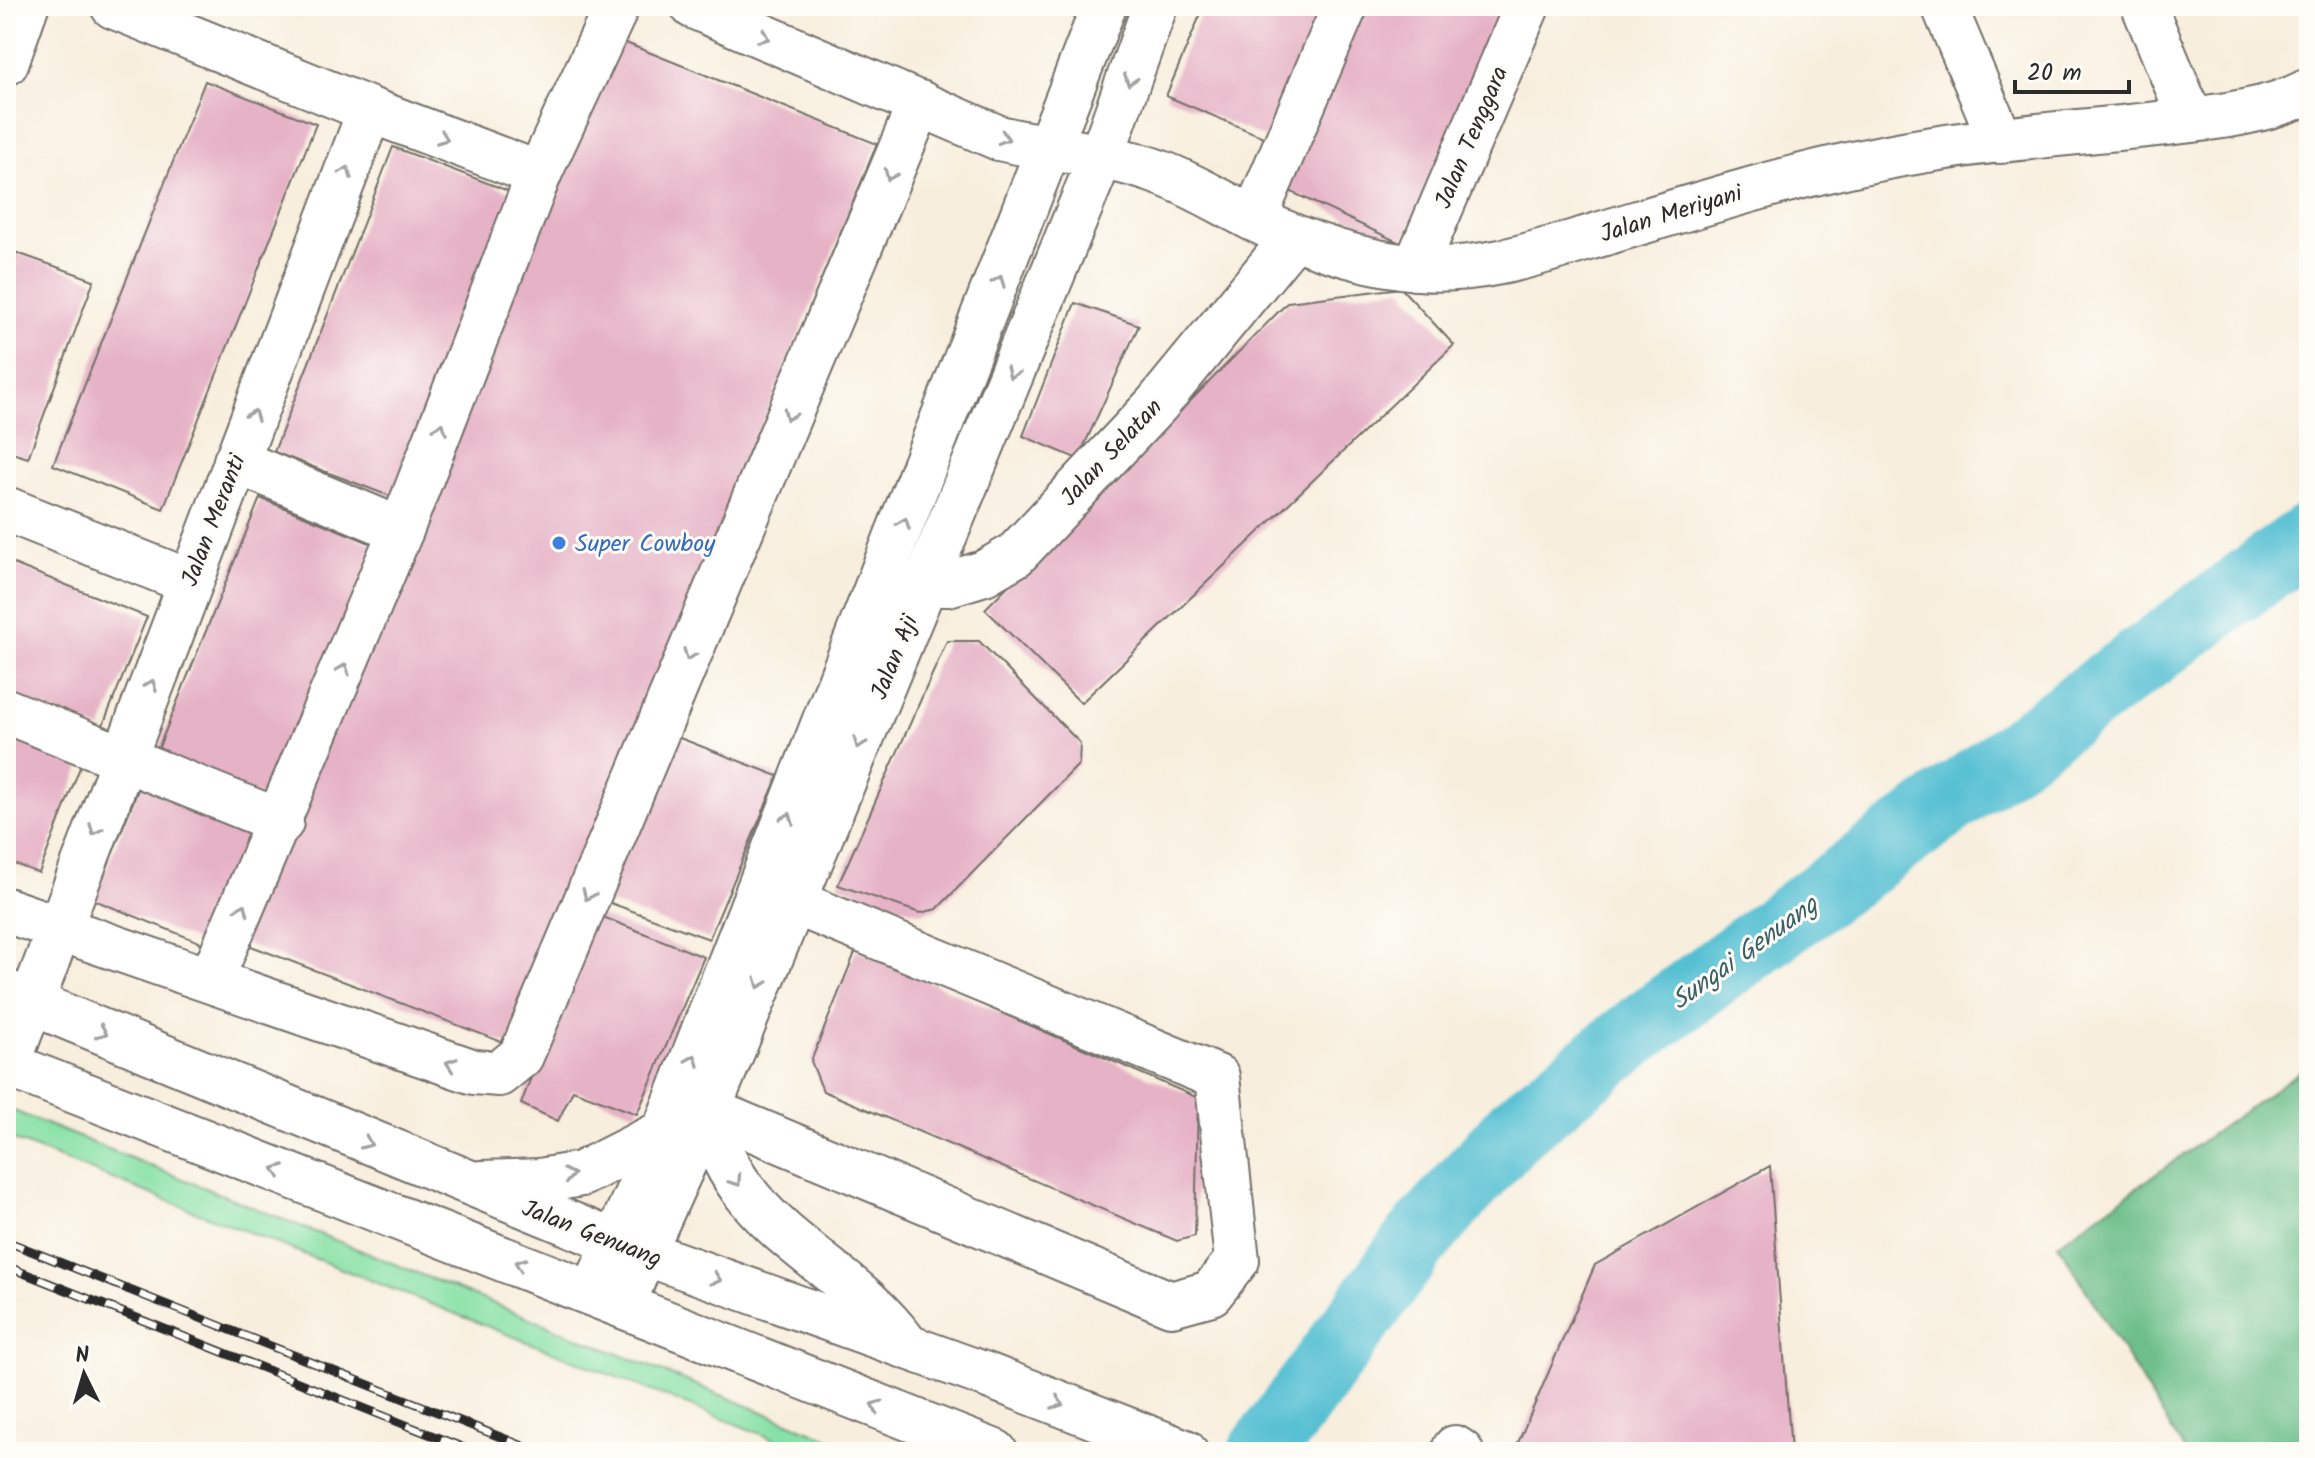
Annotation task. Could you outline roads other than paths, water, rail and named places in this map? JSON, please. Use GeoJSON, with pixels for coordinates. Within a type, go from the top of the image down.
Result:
{"type":"FeatureCollection","features":[{"type":"Feature","properties":{"kind":"main road"},"geometry":{"type":"LineString","coordinates":[[6,63],[26,6]]}},
{"type":"Feature","properties":{"kind":"main road"},"geometry":{"type":"LineString","coordinates":[[113,6],[370,110],[539,174]]}},
{"type":"Feature","properties":{"kind":"main road"},"geometry":{"type":"LineString","coordinates":[[211,980],[281,822],[401,530],[539,174],[617,6]]}},
{"type":"Feature","properties":{"kind":"main road","name":"Jalan Meriyani"},"geometry":{"type":"LineString","coordinates":[[693,6],[999,138],[1050,151],[1102,154],[1161,173],[1294,237],[1362,257],[1415,268],[1467,270],[1521,258],[1775,181],[1911,153],[2191,120],[2257,109],[2309,91]]}},
{"type":"Feature","properties":{"kind":"main road","name":"Jalan Aji"},"geometry":{"type":"LineString","coordinates":[[608,1298],[628,1247],[664,1132],[1050,151],[1104,6]]}},
{"type":"Feature","properties":{"kind":"main road","name":"Jalan Aji"},"geometry":{"type":"LineString","coordinates":[[628,1247],[708,1110],[1102,154],[1155,6]]}},
{"type":"Feature","properties":{"kind":"main road"},"geometry":{"type":"LineString","coordinates":[[1254,219],[1345,6]]}},
{"type":"Feature","properties":{"kind":"main road","name":"Jalan Tenggara"},"geometry":{"type":"LineString","coordinates":[[1415,268],[1527,6]]}},
{"type":"Feature","properties":{"kind":"main road"},"geometry":{"type":"LineString","coordinates":[[1944,6],[2001,141]]}},
{"type":"Feature","properties":{"kind":"main road"},"geometry":{"type":"LineString","coordinates":[[2144,6],[2191,120]]}},
{"type":"Feature","properties":{"kind":"main road"},"geometry":{"type":"LineString","coordinates":[[6,910],[474,1072],[499,1074],[521,1056],[920,103]]}},
{"type":"Feature","properties":{"kind":"main road","name":"Jalan Meranti"},"geometry":{"type":"LineString","coordinates":[[7,1064],[18,997],[57,930],[370,110]]}},
{"type":"Feature","properties":{"kind":"main road","name":"Jalan Selatan"},"geometry":{"type":"LineString","coordinates":[[880,583],[948,584],[984,573],[1015,555],[1157,404],[1294,237]]}},
{"type":"Feature","properties":{"kind":"main road"},"geometry":{"type":"LineString","coordinates":[[236,461],[401,530]]}},
{"type":"Feature","properties":{"kind":"main road"},"geometry":{"type":"LineString","coordinates":[[6,509],[190,582]]}},
{"type":"Feature","properties":{"kind":"main road"},"geometry":{"type":"LineString","coordinates":[[6,711],[281,822]]}},
{"type":"Feature","properties":{"kind":"main road"},"geometry":{"type":"LineString","coordinates":[[708,1110],[1171,1304],[1211,1293],[1237,1260],[1217,1077],[794,902]]}},
{"type":"Feature","properties":{"kind":"main road","name":"Jalan Genuang"},"geometry":{"type":"LineString","coordinates":[[18,997],[464,1183],[628,1247],[986,1375],[1185,1452]]}},
{"type":"Feature","properties":{"kind":"main road"},"geometry":{"type":"LineString","coordinates":[[7,1064],[995,1452]]}},
{"type":"Feature","properties":{"kind":"main road"},"geometry":{"type":"LineString","coordinates":[[708,1110],[714,1145],[734,1180],[766,1220],[884,1315],[910,1349]]}},
{"type":"Feature","properties":{"kind":"main road"},"geometry":{"type":"LineString","coordinates":[[464,1183],[540,1181],[581,1174],[664,1132]]}},
{"type":"Feature","properties":{"kind":"waterway","name":"Sungai Genuang"},"geometry":{"type":"LineString","coordinates":[[1262,1452],[1416,1241],[1516,1128],[1638,1030],[2309,537]]}},
{"type":"Feature","properties":{"kind":"railway"},"geometry":{"type":"LineString","coordinates":[[6,1241],[538,1452]]}},
{"type":"Feature","properties":{"kind":"railway"},"geometry":{"type":"LineString","coordinates":[[6,1266],[474,1452]]}},
{"type":"Feature","properties":{"kind":"place","name":"Super Cowboy"},"geometry":{"type":"Point","coordinates":[559,543]}}]}
